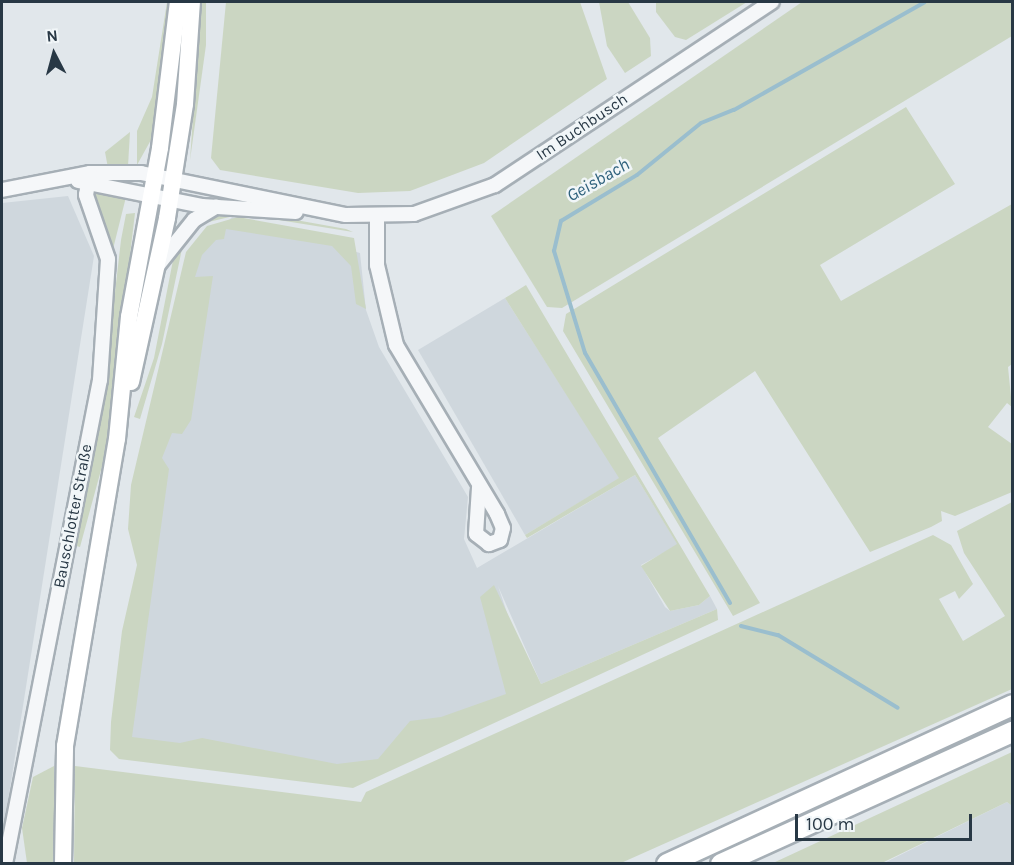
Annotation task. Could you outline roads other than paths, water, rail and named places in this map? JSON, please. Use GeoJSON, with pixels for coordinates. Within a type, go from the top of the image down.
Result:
{"type":"FeatureCollection","features":[{"type":"Feature","properties":{"kind":"highway"},"geometry":{"type":"LineString","coordinates":[[667,864],[1012,705]]}},
{"type":"Feature","properties":{"kind":"highway"},"geometry":{"type":"LineString","coordinates":[[721,864],[1012,732]]}},
{"type":"Feature","properties":{"kind":"main road"},"geometry":{"type":"LineString","coordinates":[[117,439],[129,316],[154,175],[178,2]]}},
{"type":"Feature","properties":{"kind":"main road"},"geometry":{"type":"LineString","coordinates":[[63,864],[65,746],[117,439],[158,265],[173,179],[192,2]]}},
{"type":"Feature","properties":{"kind":"street","name":"Im Buchbusch"},"geometry":{"type":"LineString","coordinates":[[154,175],[312,209],[377,217],[447,206],[495,185],[772,2]]}},
{"type":"Feature","properties":{"kind":"street"},"geometry":{"type":"LineString","coordinates":[[2,190],[55,180],[154,175]]}},
{"type":"Feature","properties":{"kind":"street"},"geometry":{"type":"LineString","coordinates":[[88,177],[150,193]]}},
{"type":"Feature","properties":{"kind":"street","name":"Bauschlotter Straße"},"geometry":{"type":"LineString","coordinates":[[16,864],[6,858],[100,380],[108,259],[86,195],[88,177]]}},
{"type":"Feature","properties":{"kind":"street","name":"Im Buchbusch"},"geometry":{"type":"LineString","coordinates":[[150,193],[216,207],[312,209]]}},
{"type":"Feature","properties":{"kind":"street"},"geometry":{"type":"LineString","coordinates":[[158,265],[194,220],[216,207]]}},
{"type":"Feature","properties":{"kind":"street"},"geometry":{"type":"LineString","coordinates":[[377,217],[377,265],[396,345],[479,487]]}},
{"type":"Feature","properties":{"kind":"waterway","name":"Geisbach"},"geometry":{"type":"LineString","coordinates":[[730,603],[585,353],[554,251],[561,221],[637,175],[701,123],[734,110],[925,2]]}},
{"type":"Feature","properties":{"kind":"waterway"},"geometry":{"type":"LineString","coordinates":[[741,626],[778,635],[898,708]]}}]}
